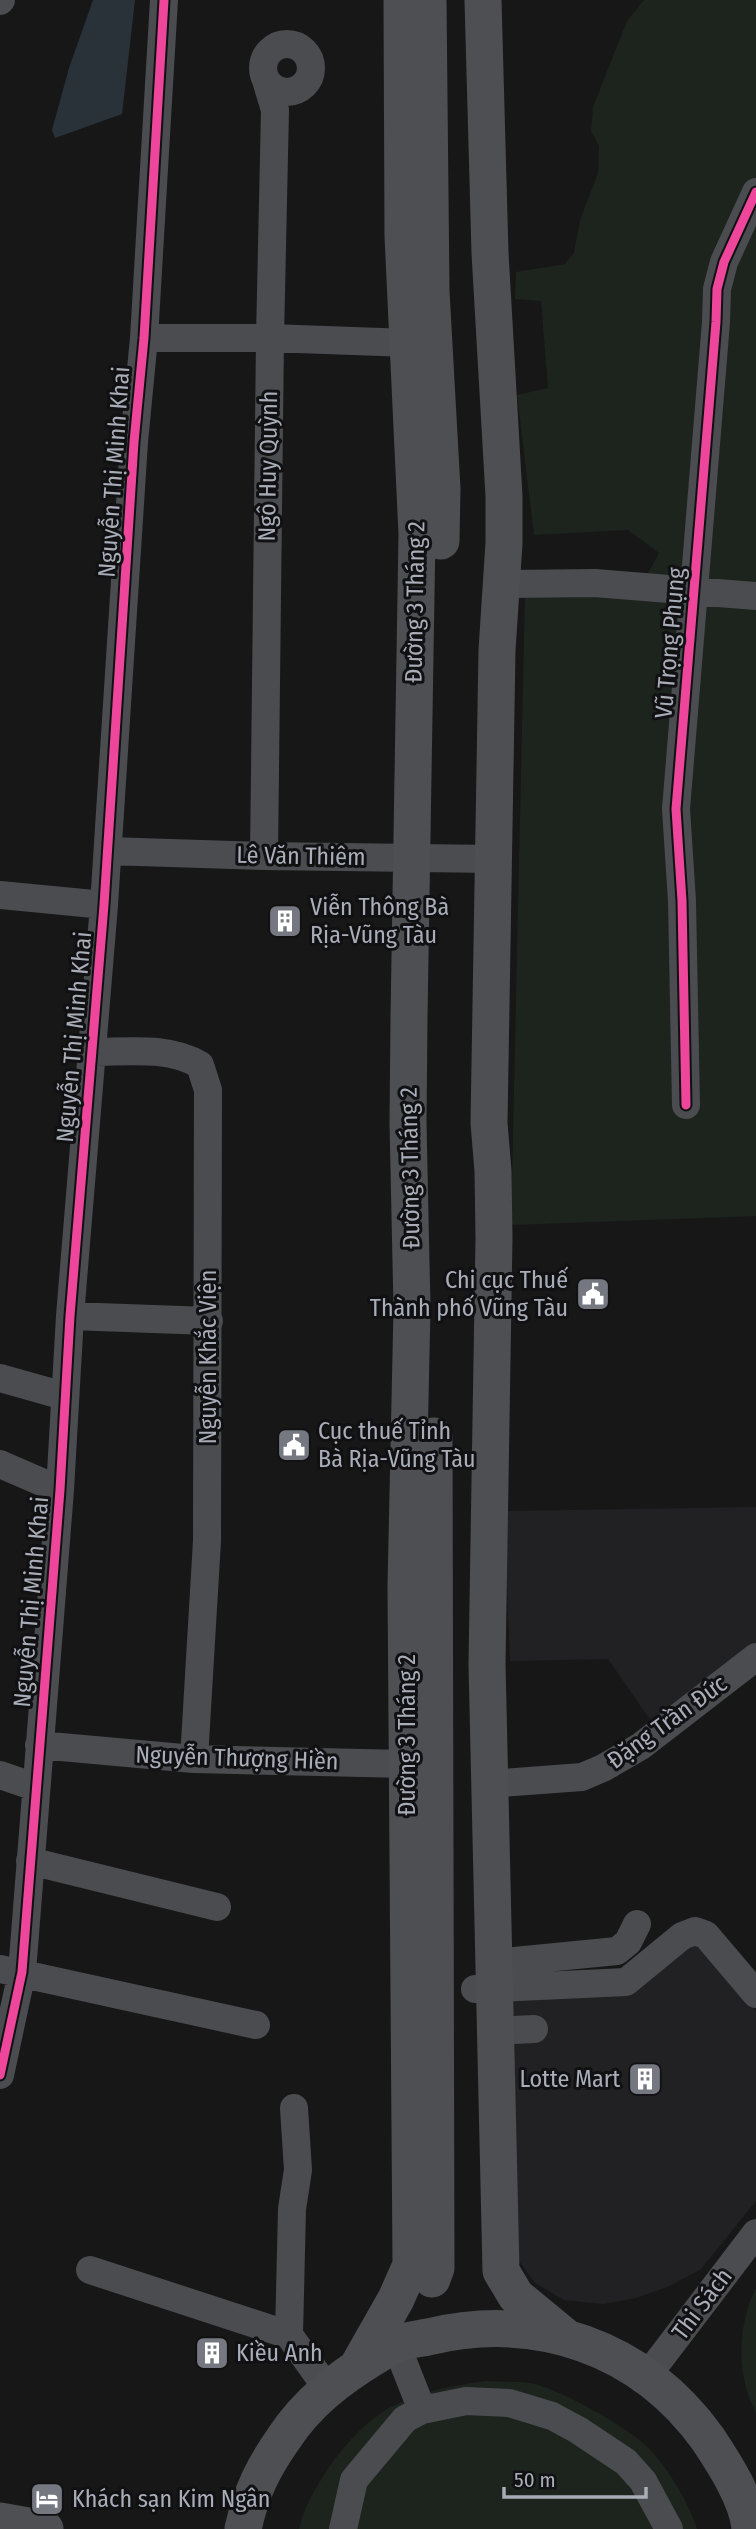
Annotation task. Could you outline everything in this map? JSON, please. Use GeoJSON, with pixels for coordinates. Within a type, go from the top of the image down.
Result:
{"type":"FeatureCollection","features":[{"type":"Feature","properties":{"kind":"main road","name":"Đường 3 Tháng 2"},"geometry":{"type":"LineString","coordinates":[[415,8],[403,236],[416,484],[428,585]]}},
{"type":"Feature","properties":{"kind":"main road","name":"Đường 3 Tháng 2"},"geometry":{"type":"LineString","coordinates":[[396,2344],[418,2309],[436,2268],[420,1760],[407,1544],[412,1335],[408,1123],[423,858],[414,659],[442,489],[415,8]]}},
{"type":"Feature","properties":{"kind":"main road"},"geometry":{"type":"LineString","coordinates":[[475,11],[471,243],[495,592],[486,858],[471,1081],[487,1980],[477,2274],[493,2301],[526,2329]]}},
{"type":"Feature","properties":{"kind":"main road","name":"Đường 3 Tháng 2"},"geometry":{"type":"LineString","coordinates":[[358,2366],[397,2299],[411,2265],[420,1760]]}},
{"type":"Feature","properties":{"kind":"main road"},"geometry":{"type":"LineString","coordinates":[[487,1980],[495,2031],[501,2271],[516,2296],[567,2338]]}},
{"type":"Feature","properties":{"kind":"main road"},"geometry":{"type":"LineString","coordinates":[[240,2526],[261,2471],[296,2420],[327,2388],[358,2366],[396,2344],[458,2329],[526,2329],[567,2338],[606,2351],[647,2376],[688,2412],[723,2460],[749,2516],[750,2529]]}},
{"type":"Feature","properties":{"kind":"main road"},"geometry":{"type":"LineString","coordinates":[[0,2521],[45,2529]]}},
{"type":"Feature","properties":{"kind":"street","name":"Nguyễn Thị Minh Khai"},"geometry":{"type":"LineString","coordinates":[[0,2075],[11,1970],[30,1861],[60,1490],[69,1316],[93,1052],[134,442],[144,338],[164,0]]}},
{"type":"Feature","properties":{"kind":"street","name":"Ngô Huy Quỳnh"},"geometry":{"type":"LineString","coordinates":[[264,856],[275,110],[265,77]]}},
{"type":"Feature","properties":{"kind":"street","name":"Vũ Trọng Phụng"},"geometry":{"type":"LineString","coordinates":[[686,1105],[682,901],[676,809],[717,289],[724,261],[756,192]]}},
{"type":"Feature","properties":{"kind":"street"},"geometry":{"type":"LineString","coordinates":[[144,338],[270,338],[409,343]]}},
{"type":"Feature","properties":{"kind":"street"},"geometry":{"type":"LineString","coordinates":[[495,592],[595,583],[756,596]]}},
{"type":"Feature","properties":{"kind":"street","name":"Lê Văn Thiêm"},"geometry":{"type":"LineString","coordinates":[[108,851],[264,856],[486,858]]}},
{"type":"Feature","properties":{"kind":"street"},"geometry":{"type":"LineString","coordinates":[[0,895],[104,905]]}},
{"type":"Feature","properties":{"kind":"street","name":"Nguyễn Khắc Viện"},"geometry":{"type":"LineString","coordinates":[[93,1052],[153,1052],[187,1057],[200,1065],[208,1090],[207,1541],[194,1759]]}},
{"type":"Feature","properties":{"kind":"street"},"geometry":{"type":"LineString","coordinates":[[69,1316],[209,1321]]}},
{"type":"Feature","properties":{"kind":"street"},"geometry":{"type":"LineString","coordinates":[[0,1378],[64,1395]]}},
{"type":"Feature","properties":{"kind":"street"},"geometry":{"type":"LineString","coordinates":[[0,1464],[60,1490]]}},
{"type":"Feature","properties":{"kind":"street","name":"Đặng Trần Đức"},"geometry":{"type":"LineString","coordinates":[[484,1763],[582,1777],[603,1769],[641,1746],[756,1657]]}},
{"type":"Feature","properties":{"kind":"street","name":"Nguyễn Thượng Hiền"},"geometry":{"type":"LineString","coordinates":[[39,1745],[194,1759],[420,1760]]}},
{"type":"Feature","properties":{"kind":"street"},"geometry":{"type":"LineString","coordinates":[[0,1775],[36,1787]]}},
{"type":"Feature","properties":{"kind":"street"},"geometry":{"type":"LineString","coordinates":[[30,1861],[217,1907]]}},
{"type":"Feature","properties":{"kind":"street"},"geometry":{"type":"LineString","coordinates":[[487,1980],[617,1951],[628,1942],[638,1924]]}},
{"type":"Feature","properties":{"kind":"street"},"geometry":{"type":"LineString","coordinates":[[487,1980],[626,1982],[682,1936],[695,1931],[706,1935],[756,1994]]}},
{"type":"Feature","properties":{"kind":"street"},"geometry":{"type":"LineString","coordinates":[[11,1970],[256,2025]]}},
{"type":"Feature","properties":{"kind":"street"},"geometry":{"type":"LineString","coordinates":[[495,2031],[534,2029]]}},
{"type":"Feature","properties":{"kind":"street"},"geometry":{"type":"LineString","coordinates":[[289,2336],[292,2209],[298,2169],[294,2108]]}},
{"type":"Feature","properties":{"kind":"street","name":"Thi Sách"},"geometry":{"type":"LineString","coordinates":[[647,2376],[756,2233]]}},
{"type":"Feature","properties":{"kind":"street"},"geometry":{"type":"LineString","coordinates":[[90,2270],[289,2336],[327,2388]]}},
{"type":"Feature","properties":{"kind":"street"},"geometry":{"type":"LineString","coordinates":[[396,2344],[422,2410]]}},
{"type":"Feature","properties":{"kind":"street"},"geometry":{"type":"LineString","coordinates":[[343,2529],[355,2480],[405,2419],[422,2410],[466,2401],[509,2403],[552,2416],[578,2430],[626,2462],[643,2481],[668,2529]]}},
{"type":"Feature","properties":{"kind":"shaded area"},"geometry":{"type":"Polygon","coordinates":[[[93,0],[135,0],[122,114],[55,138],[52,130],[69,68],[93,0]]]}},
{"type":"Feature","properties":{"kind":"shaded area"},"geometry":{"type":"Polygon","coordinates":[[[644,0],[756,0],[756,1216],[511,1225],[525,593],[647,575],[659,553],[628,530],[534,535],[517,395],[548,388],[541,301],[515,299],[516,272],[565,264],[574,253],[580,220],[598,173],[599,146],[591,131],[593,107],[627,21],[644,0]]]}},
{"type":"Feature","properties":{"kind":"shaded area"},"geometry":{"type":"Polygon","coordinates":[[[756,1507],[756,1649],[655,1727],[608,1659],[510,1661],[504,1511],[756,1507]]]}},
{"type":"Feature","properties":{"kind":"shaded area","name":"Lotte Mart"},"geometry":{"type":"Polygon","coordinates":[[[691,1935],[756,2011],[756,2201],[701,2269],[670,2286],[636,2298],[603,2304],[564,2300],[535,2283],[514,2254],[501,1992],[628,1987],[691,1935]]]}},
{"type":"Feature","properties":{"kind":"shaded area"},"geometry":{"type":"Polygon","coordinates":[[[756,2288],[756,2413],[745,2383],[741,2350],[745,2318],[756,2288]]]}},
{"type":"Feature","properties":{"kind":"shaded area"},"geometry":{"type":"Polygon","coordinates":[[[485,2381],[524,2382],[556,2391],[633,2435],[651,2451],[667,2471],[688,2507],[697,2529],[299,2529],[308,2504],[330,2466],[363,2428],[380,2414],[416,2396],[485,2381]]]}},
{"type":"Feature","properties":{"kind":"cycle path"},"geometry":{"type":"LineString","coordinates":[[0,2075],[22,1972],[60,1490],[70,1316],[104,905],[134,442],[144,338],[164,0]]}},
{"type":"Feature","properties":{"kind":"cycle path"},"geometry":{"type":"LineString","coordinates":[[686,1105],[682,901],[676,809],[717,289],[724,262],[756,192]]}},
{"type":"Feature","properties":{"kind":"place","name":"Viễn Thông Bà Rịa-Vũng Tàu"},"geometry":{"type":"Point","coordinates":[285,921]}},
{"type":"Feature","properties":{"kind":"place","name":"Chi cục Thuế Thành phố Vũng Tàu"},"geometry":{"type":"Point","coordinates":[593,1294]}},
{"type":"Feature","properties":{"kind":"place","name":"Cục thuế Tỉnh Bà Rịa-Vũng Tàu"},"geometry":{"type":"Point","coordinates":[294,1445]}},
{"type":"Feature","properties":{"kind":"place","name":"Lotte Mart"},"geometry":{"type":"Point","coordinates":[645,2079]}},
{"type":"Feature","properties":{"kind":"place","name":"Kiều Anh"},"geometry":{"type":"Point","coordinates":[212,2353]}},
{"type":"Feature","properties":{"kind":"place","name":"Khách sạn Kim Ngân"},"geometry":{"type":"Point","coordinates":[47,2499]}}]}
